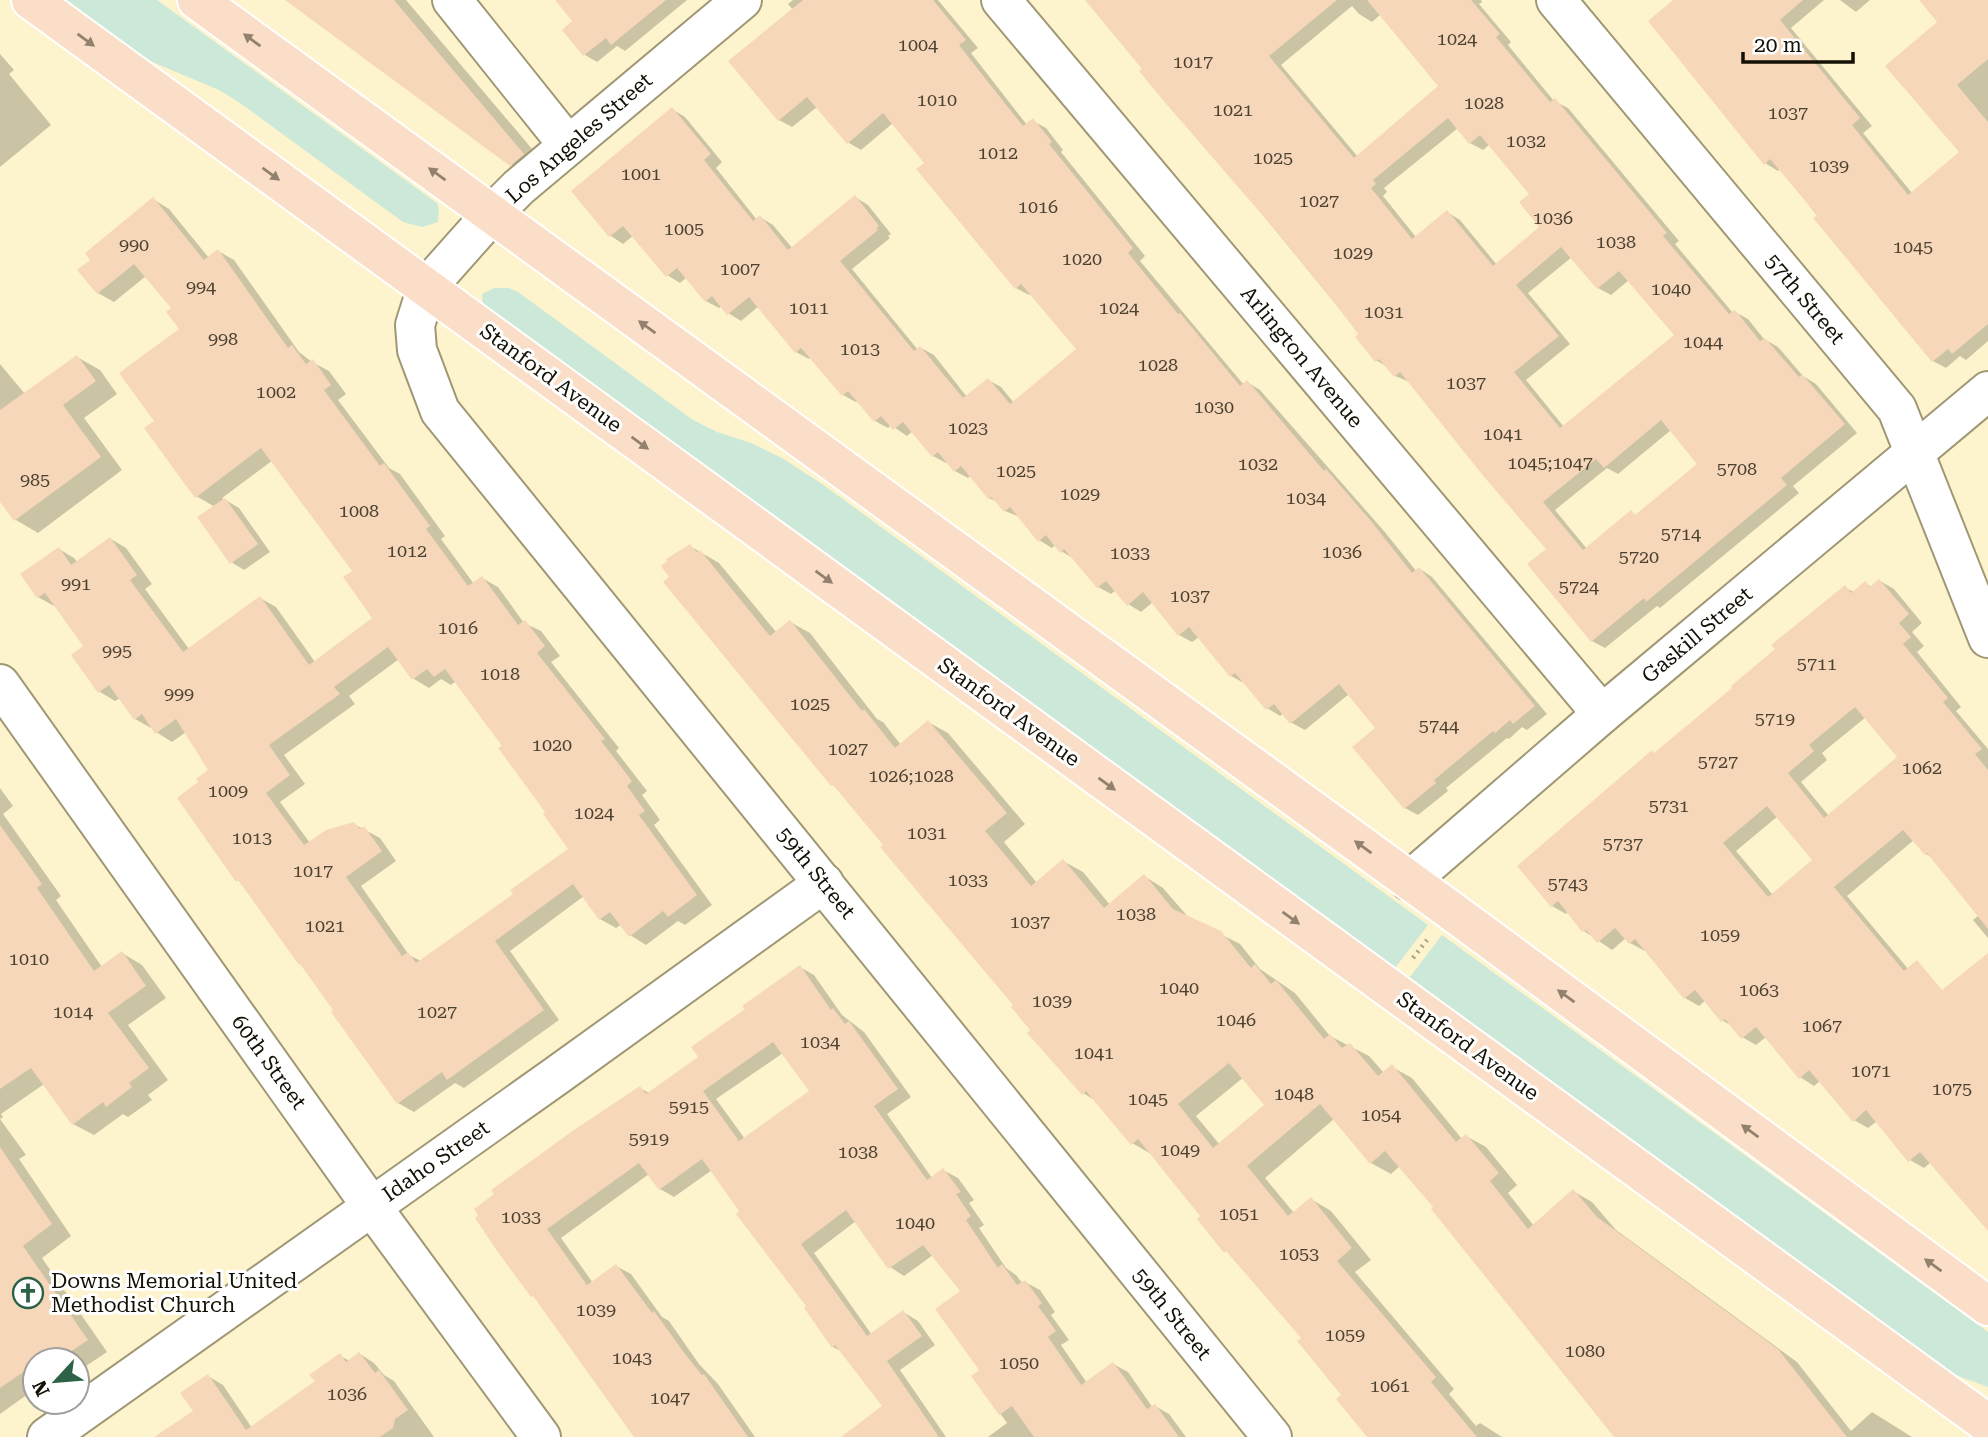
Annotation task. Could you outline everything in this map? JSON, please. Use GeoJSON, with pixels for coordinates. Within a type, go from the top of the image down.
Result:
{"type":"FeatureCollection","features":[{"type":"Feature","properties":{"kind":"main road","name":"Stanford Avenue"},"geometry":{"type":"LineString","coordinates":[[31,0],[1988,1424]]}},
{"type":"Feature","properties":{"kind":"main road"},"geometry":{"type":"LineString","coordinates":[[197,0],[1409,881],[1988,1306]]}},
{"type":"Feature","properties":{"kind":"street"},"geometry":{"type":"LineString","coordinates":[[452,0],[568,145]]}},
{"type":"Feature","properties":{"kind":"street","name":"Los Angeles Street"},"geometry":{"type":"LineString","coordinates":[[427,287],[492,214],[568,145],[742,0]]}},
{"type":"Feature","properties":{"kind":"street","name":"Arlington Avenue"},"geometry":{"type":"LineString","coordinates":[[1001,0],[1602,714]]}},
{"type":"Feature","properties":{"kind":"street","name":"57th Street"},"geometry":{"type":"LineString","coordinates":[[1556,0],[1897,409],[1988,638]]}},
{"type":"Feature","properties":{"kind":"street","name":"59th Street"},"geometry":{"type":"LineString","coordinates":[[427,287],[415,325],[417,350],[440,411],[1272,1437]]}},
{"type":"Feature","properties":{"kind":"street","name":"Gaskill Street"},"geometry":{"type":"LineString","coordinates":[[1409,881],[1602,714],[1988,391]]}},
{"type":"Feature","properties":{"kind":"street","name":"60th Street"},"geometry":{"type":"LineString","coordinates":[[0,684],[372,1207],[541,1437]]}},
{"type":"Feature","properties":{"kind":"street","name":"Idaho Street"},"geometry":{"type":"LineString","coordinates":[[47,1437],[824,883]]}},
{"type":"Feature","properties":{"kind":"path"},"geometry":{"type":"LineString","coordinates":[[1406,967],[1429,937]]}},
{"type":"Feature","properties":{"kind":"green space"},"geometry":{"type":"Polygon","coordinates":[[[56,0],[157,0],[437,203],[438,222],[422,227],[403,222],[240,103],[219,90],[126,51],[56,0]]]}},
{"type":"Feature","properties":{"kind":"green space"},"geometry":{"type":"Polygon","coordinates":[[[494,288],[509,288],[518,292],[693,420],[782,458],[822,484],[1428,925],[1392,972],[483,307],[482,294],[494,288]]]}},
{"type":"Feature","properties":{"kind":"green space"},"geometry":{"type":"Polygon","coordinates":[[[1442,935],[1988,1332],[1988,1387],[1950,1373],[1406,982],[1442,935]]]}},
{"type":"Feature","properties":{"kind":"building"},"geometry":{"type":"Polygon","coordinates":[[[285,0],[394,0],[524,154],[510,166],[285,0]]]}},
{"type":"Feature","properties":{"kind":"building"},"geometry":{"type":"Polygon","coordinates":[[[555,0],[666,0],[611,45],[606,38],[583,56],[562,30],[572,21],[555,0]]]}},
{"type":"Feature","properties":{"kind":"building"},"geometry":{"type":"Polygon","coordinates":[[[803,0],[933,0],[966,40],[959,45],[1023,126],[1033,118],[1052,142],[1049,144],[1133,248],[1128,253],[1178,314],[1180,313],[1240,386],[1247,380],[1324,471],[1326,469],[1371,521],[1412,573],[1419,567],[1535,706],[1513,724],[1510,720],[1495,733],[1493,731],[1404,809],[1352,747],[1375,728],[1339,684],[1290,724],[1274,704],[1266,710],[1235,673],[1230,677],[1189,627],[1178,636],[1143,592],[1127,606],[1106,581],[1097,588],[1064,549],[1060,553],[1046,535],[1038,542],[1010,507],[1004,512],[991,497],[988,499],[961,466],[954,472],[938,452],[932,457],[903,422],[893,430],[881,416],[874,422],[848,391],[842,396],[801,348],[795,353],[749,297],[727,315],[712,296],[705,302],[677,268],[666,277],[623,226],[609,237],[571,191],[672,107],[711,154],[704,160],[753,221],[760,215],[788,250],[855,195],[879,226],[876,228],[878,230],[840,261],[914,351],[920,346],[963,398],[988,378],[1010,404],[1076,349],[1021,284],[1015,289],[916,169],[924,163],[883,113],[847,144],[807,97],[778,121],[728,61],[803,0]]]}},
{"type":"Feature","properties":{"kind":"building"},"geometry":{"type":"Polygon","coordinates":[[[1085,0],[1337,0],[1269,56],[1354,158],[1438,86],[1367,0],[1471,0],[1500,34],[1496,37],[1550,102],[1555,98],[1667,233],[1663,236],[1729,314],[1735,310],[1760,341],[1765,338],[1799,377],[1802,374],[1845,424],[1781,478],[1787,485],[1646,602],[1644,598],[1591,642],[1527,564],[1546,549],[1400,372],[1394,377],[1379,359],[1375,362],[1355,337],[1358,334],[1343,314],[1277,232],[1139,71],[1142,69],[1085,0]],[[1448,118],[1373,180],[1376,184],[1371,188],[1412,239],[1447,210],[1493,266],[1539,227],[1519,202],[1529,194],[1480,135],[1469,144],[1448,118]],[[1561,247],[1516,285],[1559,336],[1514,372],[1560,428],[1674,335],[1619,271],[1597,289],[1561,247]],[[1661,420],[1604,468],[1596,459],[1543,502],[1583,550],[1631,510],[1635,515],[1697,464],[1661,420]]]}},
{"type":"Feature","properties":{"kind":"building"},"geometry":{"type":"Polygon","coordinates":[[[1673,0],[1803,0],[1780,20],[1860,118],[1852,125],[1908,195],[1959,152],[1885,66],[1937,22],[1919,0],[1988,0],[1988,59],[1957,85],[1988,122],[1988,324],[1952,354],[1948,349],[1932,362],[1813,218],[1817,215],[1770,159],[1764,165],[1648,21],[1673,0]]]}},
{"type":"Feature","properties":{"kind":"building"},"geometry":{"type":"Polygon","coordinates":[[[153,197],[204,260],[218,249],[288,348],[292,345],[306,364],[313,359],[331,385],[324,390],[380,466],[384,463],[430,526],[426,529],[468,586],[482,576],[518,625],[525,620],[545,646],[537,653],[605,739],[601,741],[632,781],[627,786],[645,811],[639,815],[697,895],[668,917],[663,911],[629,937],[610,912],[599,920],[573,884],[495,941],[544,1010],[447,1080],[442,1072],[397,1104],[300,964],[238,880],[236,882],[177,798],[198,782],[196,779],[208,770],[176,719],[155,734],[142,714],[134,720],[109,685],[98,693],[71,655],[83,646],[45,593],[37,598],[20,574],[59,547],[71,565],[110,537],[137,575],[130,580],[183,652],[260,596],[309,665],[372,618],[343,577],[352,571],[261,448],[195,498],[144,428],[154,421],[119,373],[179,329],[166,312],[171,308],[134,264],[97,294],[77,270],[90,260],[85,253],[153,197]],[[388,647],[334,687],[340,694],[269,745],[290,775],[266,793],[304,845],[326,830],[354,822],[360,829],[364,826],[382,851],[346,877],[402,956],[408,952],[416,963],[513,894],[510,890],[568,849],[543,814],[545,812],[498,748],[502,746],[445,669],[434,677],[427,669],[412,680],[388,647]]]}},
{"type":"Feature","properties":{"kind":"building"},"geometry":{"type":"Polygon","coordinates":[[[77,355],[96,381],[63,405],[101,457],[14,521],[0,502],[0,410],[77,355]]]}},
{"type":"Feature","properties":{"kind":"building"},"geometry":{"type":"Polygon","coordinates":[[[225,498],[258,544],[230,564],[197,517],[225,498]]]}},
{"type":"Feature","properties":{"kind":"building"},"geometry":{"type":"Polygon","coordinates":[[[690,544],[697,552],[700,550],[770,636],[790,620],[895,748],[928,720],[1007,813],[985,831],[1031,886],[1063,859],[1104,908],[1144,874],[1173,909],[1221,931],[1251,968],[1255,964],[1271,984],[1276,980],[1324,1039],[1330,1034],[1342,1048],[1350,1043],[1378,1076],[1392,1064],[1456,1142],[1466,1134],[1499,1173],[1490,1181],[1528,1229],[1573,1189],[1597,1217],[1778,1349],[1847,1437],[1614,1437],[1431,1209],[1433,1207],[1385,1151],[1370,1164],[1320,1104],[1247,1166],[1288,1216],[1311,1197],[1352,1248],[1337,1261],[1436,1377],[1431,1382],[1477,1437],[1367,1437],[1336,1399],[1341,1395],[1297,1341],[1301,1338],[1226,1251],[1224,1253],[1197,1219],[1200,1216],[1138,1139],[1131,1145],[1086,1091],[1082,1095],[1027,1033],[1030,1030],[1011,1007],[1013,1005],[663,582],[669,577],[661,566],[666,559],[690,544]],[[1229,1063],[1178,1104],[1213,1148],[1264,1105],[1229,1063]]]}},
{"type":"Feature","properties":{"kind":"building"},"geometry":{"type":"Polygon","coordinates":[[[1879,579],[1909,614],[1899,623],[1911,637],[1903,644],[1948,698],[1943,702],[1982,749],[1975,754],[1988,770],[1988,929],[1927,853],[1925,855],[1903,830],[1834,887],[1904,971],[1917,960],[1942,990],[1988,953],[1988,1231],[1920,1152],[1908,1162],[1866,1110],[1853,1122],[1809,1070],[1799,1079],[1756,1027],[1741,1039],[1725,1019],[1721,1022],[1695,990],[1684,999],[1635,939],[1629,944],[1615,928],[1597,943],[1586,930],[1582,932],[1558,901],[1551,907],[1517,866],[1652,750],[1654,753],[1732,688],[1731,686],[1775,649],[1771,645],[1845,585],[1851,593],[1865,581],[1870,587],[1879,579]],[[1855,707],[1809,745],[1814,751],[1788,773],[1824,818],[1897,757],[1855,707]],[[1767,806],[1723,843],[1768,897],[1812,860],[1767,806]]]}},
{"type":"Feature","properties":{"kind":"building"},"geometry":{"type":"Polygon","coordinates":[[[0,825],[42,884],[37,888],[94,971],[122,951],[146,986],[108,1013],[149,1068],[129,1083],[132,1087],[106,1107],[103,1102],[72,1125],[31,1068],[0,1089],[0,825]]]}},
{"type":"Feature","properties":{"kind":"building"},"geometry":{"type":"Polygon","coordinates":[[[800,965],[831,1010],[833,1008],[845,1024],[849,1021],[898,1089],[874,1106],[927,1180],[943,1168],[961,1192],[956,1194],[971,1216],[966,1220],[998,1268],[1002,1264],[1017,1285],[1025,1280],[1042,1303],[1038,1306],[1056,1331],[1048,1337],[1081,1385],[1113,1362],[1147,1409],[1155,1404],[1179,1437],[1034,1437],[1012,1406],[999,1415],[971,1376],[979,1370],[935,1309],[960,1291],[923,1245],[888,1269],[846,1210],[801,1244],[867,1336],[903,1310],[922,1336],[887,1361],[939,1437],[841,1437],[882,1406],[835,1345],[832,1348],[804,1308],[806,1306],[736,1214],[739,1211],[702,1159],[659,1190],[639,1163],[547,1229],[587,1285],[616,1264],[652,1313],[654,1311],[685,1354],[702,1375],[704,1374],[748,1437],[634,1437],[533,1296],[531,1297],[495,1248],[475,1218],[478,1215],[474,1209],[494,1194],[491,1190],[574,1130],[640,1086],[646,1094],[698,1057],[691,1047],[745,1009],[742,1006],[800,965]],[[773,1042],[703,1091],[739,1141],[809,1091],[773,1042]]]}},
{"type":"Feature","properties":{"kind":"building","name":"Downs Memorial United Methodist Church"},"geometry":{"type":"Polygon","coordinates":[[[0,1147],[52,1224],[23,1246],[88,1340],[79,1346],[21,1346],[21,1374],[0,1388],[0,1147]]]}},
{"type":"Feature","properties":{"kind":"building"},"geometry":{"type":"Polygon","coordinates":[[[359,1352],[375,1373],[379,1370],[408,1410],[395,1419],[393,1428],[380,1437],[154,1437],[193,1411],[180,1393],[208,1374],[246,1430],[315,1381],[309,1375],[340,1353],[346,1362],[359,1352]]]}},
{"type":"Feature","properties":{"kind":"place","name":"Downs Memorial United Methodist Church"},"geometry":{"type":"Point","coordinates":[28,1293]}}]}
